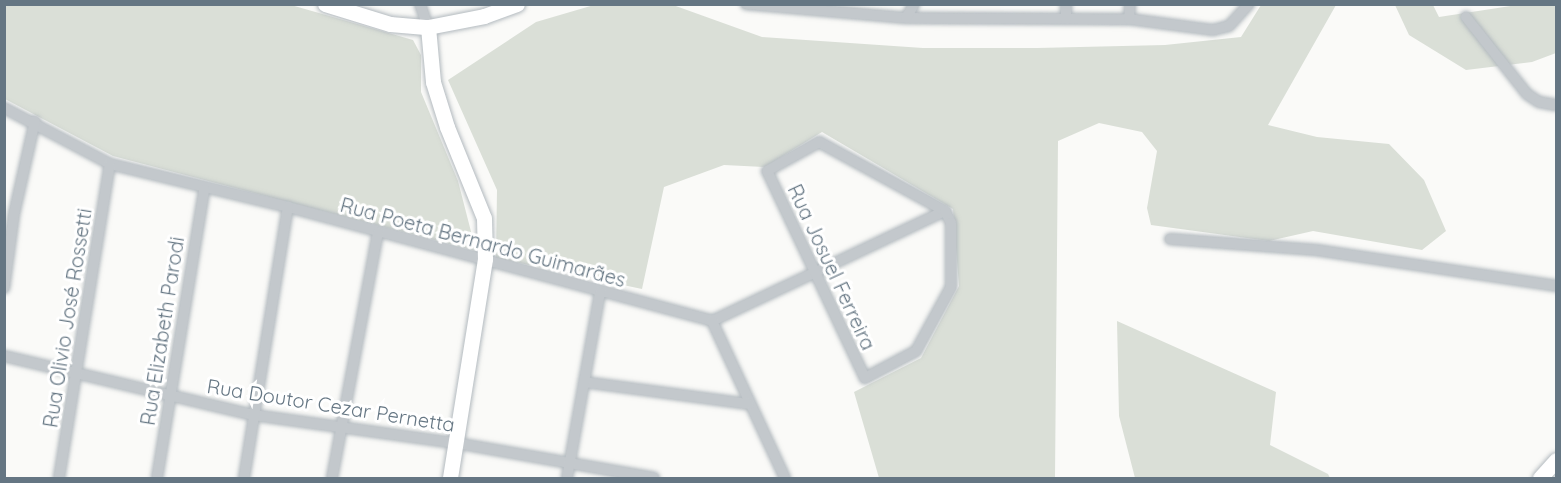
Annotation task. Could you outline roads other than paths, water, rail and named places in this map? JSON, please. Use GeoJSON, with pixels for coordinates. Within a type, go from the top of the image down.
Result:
{"type":"FeatureCollection","features":[{"type":"Feature","properties":{"kind":"street"},"geometry":{"type":"LineString","coordinates":[[325,4],[390,24],[429,27],[484,16],[517,4]]}},
{"type":"Feature","properties":{"kind":"street"},"geometry":{"type":"LineString","coordinates":[[420,4],[429,27],[436,93],[484,218],[485,259],[450,478]]}},
{"type":"Feature","properties":{"kind":"street"},"geometry":{"type":"LineString","coordinates":[[746,4],[825,8],[906,18],[1130,19],[1213,30],[1229,26],[1246,9]]}},
{"type":"Feature","properties":{"kind":"street"},"geometry":{"type":"LineString","coordinates":[[906,18],[914,4]]}},
{"type":"Feature","properties":{"kind":"street"},"geometry":{"type":"LineString","coordinates":[[1066,4],[1066,19]]}},
{"type":"Feature","properties":{"kind":"street"},"geometry":{"type":"LineString","coordinates":[[1130,4],[1130,19]]}},
{"type":"Feature","properties":{"kind":"street"},"geometry":{"type":"LineString","coordinates":[[1466,17],[1527,94],[1539,102],[1557,105]]}},
{"type":"Feature","properties":{"kind":"street","name":"Rua Poeta Bernardo Guimarães"},"geometry":{"type":"LineString","coordinates":[[4,108],[35,121],[110,164],[204,190],[288,207],[485,259],[600,294],[712,321]]}},
{"type":"Feature","properties":{"kind":"street"},"geometry":{"type":"LineString","coordinates":[[4,288],[14,214],[35,121]]}},
{"type":"Feature","properties":{"kind":"street","name":"Rua Josuel Ferreira"},"geometry":{"type":"LineString","coordinates":[[819,142],[945,212],[951,224],[951,287],[915,351],[865,378],[767,171],[819,142]]}},
{"type":"Feature","properties":{"kind":"street","name":"Rua Olivio José Rossetti"},"geometry":{"type":"LineString","coordinates":[[59,478],[110,164]]}},
{"type":"Feature","properties":{"kind":"street","name":"Rua Elizabeth Parodi"},"geometry":{"type":"LineString","coordinates":[[157,478],[204,190]]}},
{"type":"Feature","properties":{"kind":"street"},"geometry":{"type":"LineString","coordinates":[[244,478],[288,207]]}},
{"type":"Feature","properties":{"kind":"street"},"geometry":{"type":"LineString","coordinates":[[786,478],[749,404],[712,321],[945,212]]}},
{"type":"Feature","properties":{"kind":"street"},"geometry":{"type":"LineString","coordinates":[[332,478],[378,232]]}},
{"type":"Feature","properties":{"kind":"street"},"geometry":{"type":"LineString","coordinates":[[1170,239],[1316,250],[1557,286]]}},
{"type":"Feature","properties":{"kind":"street"},"geometry":{"type":"LineString","coordinates":[[567,478],[600,294]]}},
{"type":"Feature","properties":{"kind":"street","name":"Rua Doutor Cezar Pernetta"},"geometry":{"type":"LineString","coordinates":[[4,356],[253,415],[456,443],[654,478]]}},
{"type":"Feature","properties":{"kind":"street"},"geometry":{"type":"LineString","coordinates":[[584,382],[749,404]]}},
{"type":"Feature","properties":{"kind":"street"},"geometry":{"type":"LineString","coordinates":[[1540,478],[1557,460]]}}]}
